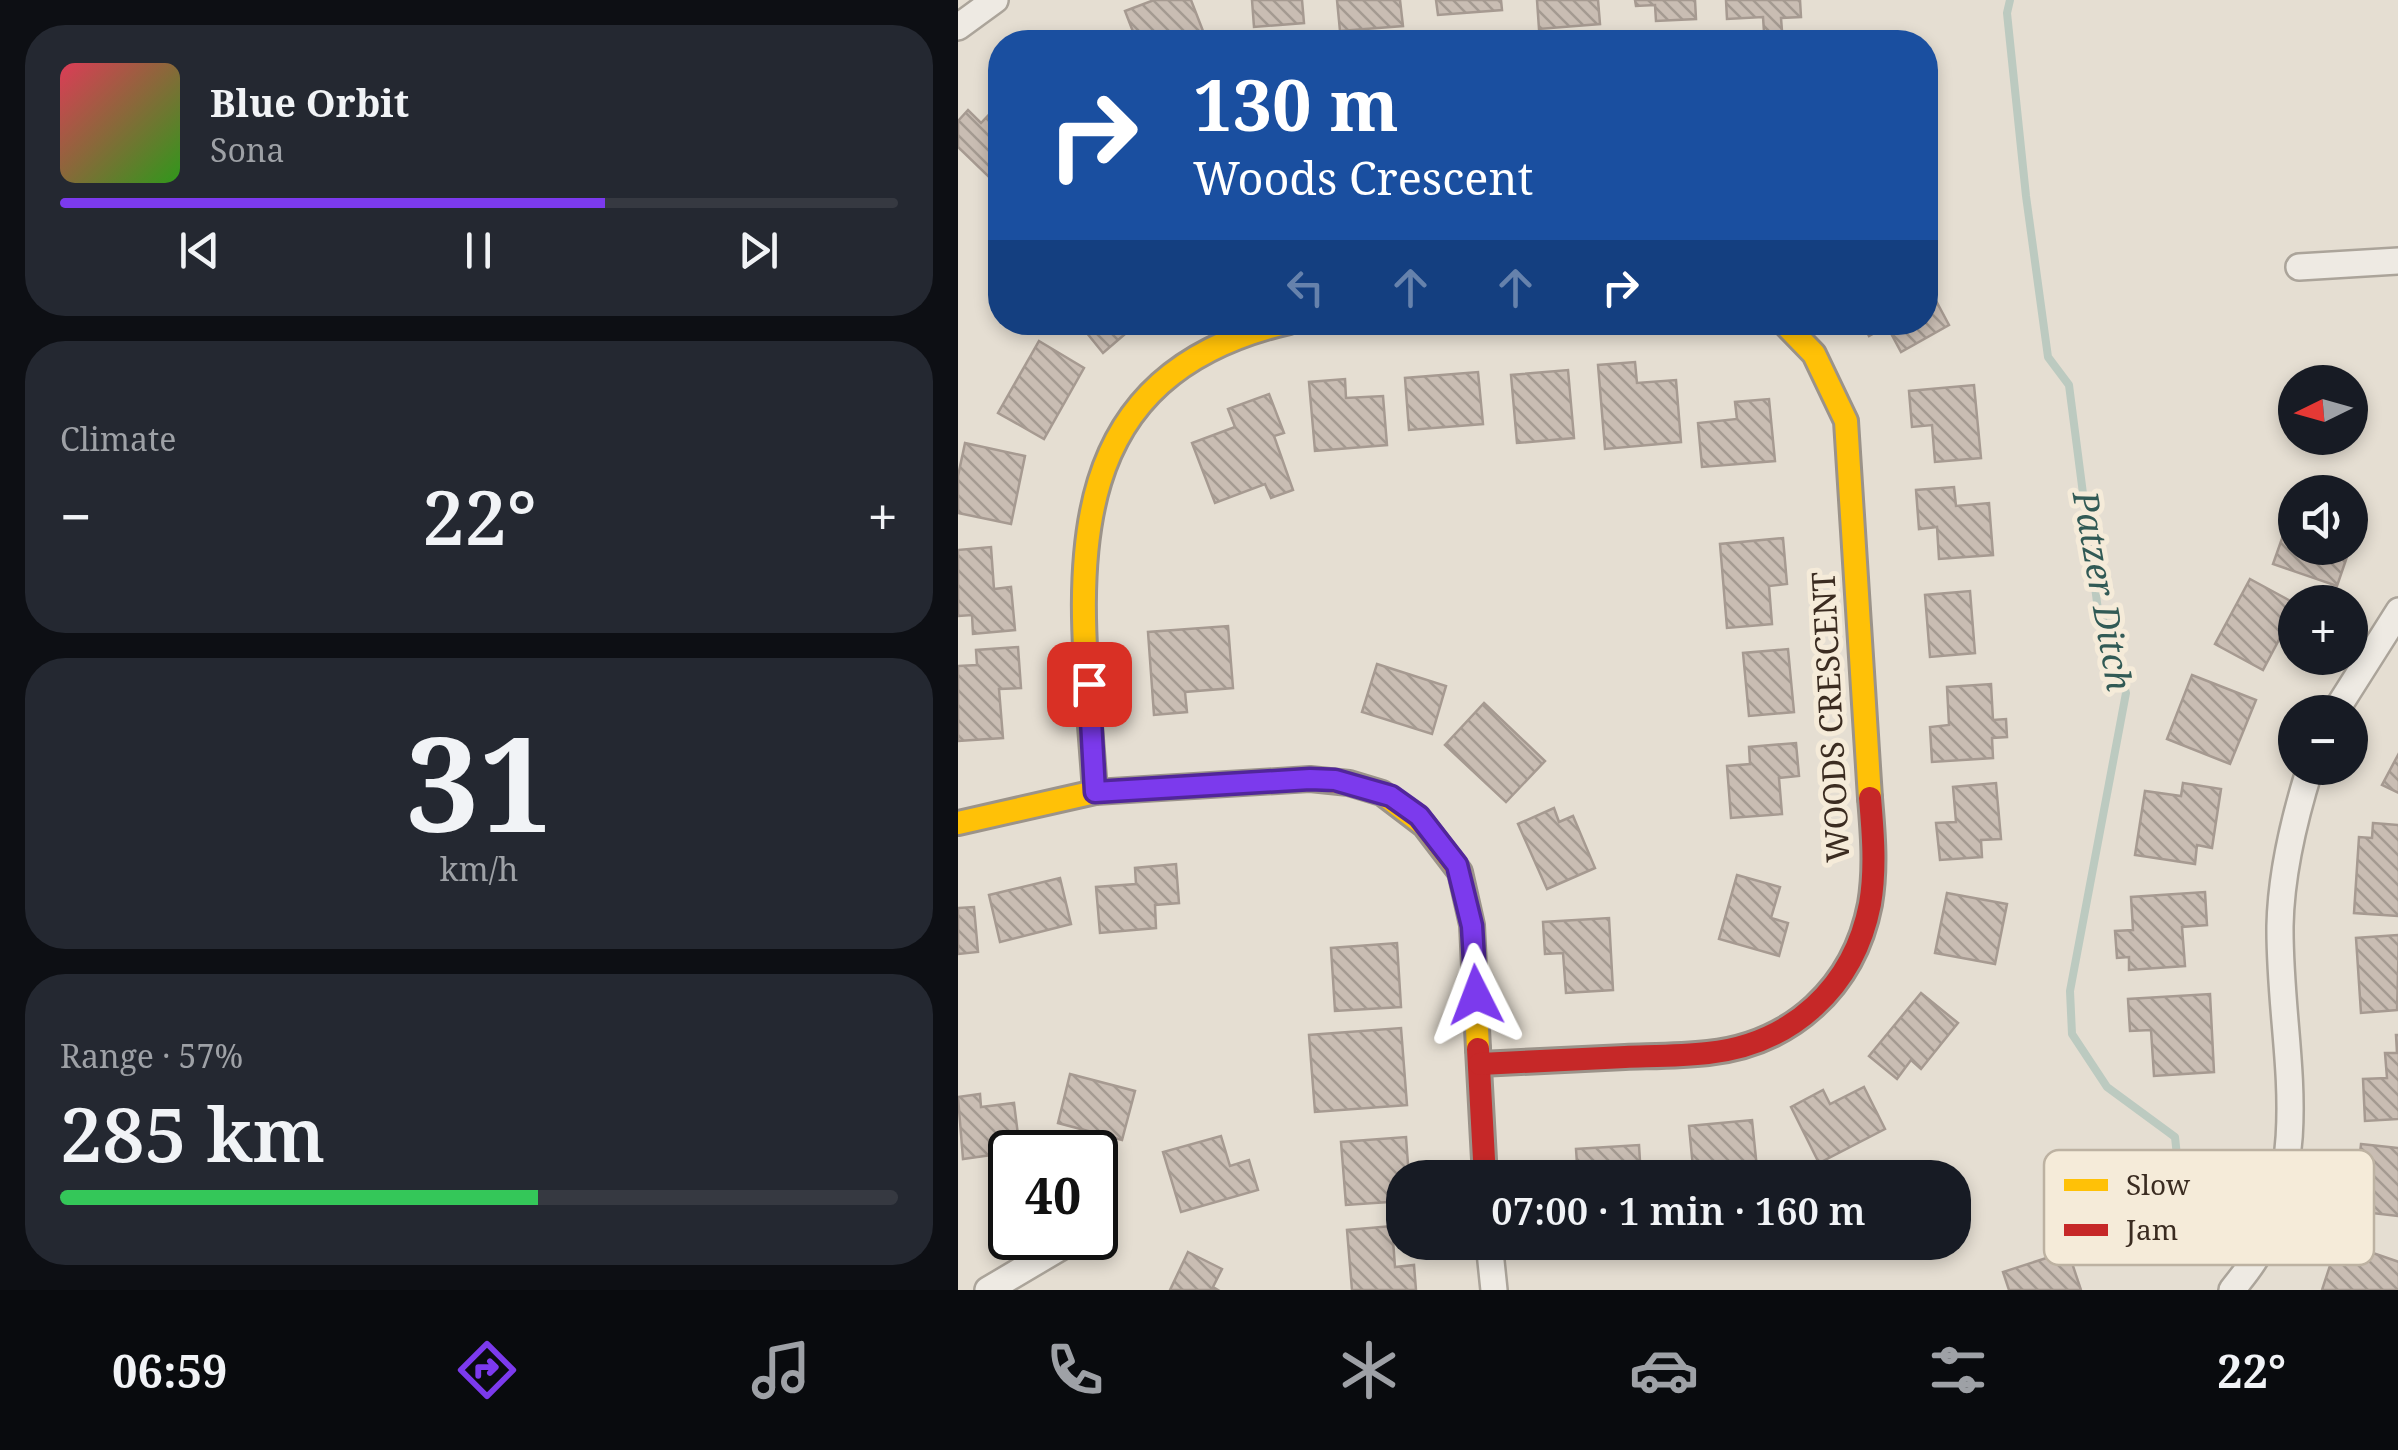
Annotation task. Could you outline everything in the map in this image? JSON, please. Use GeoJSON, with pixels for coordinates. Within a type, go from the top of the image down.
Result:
{"type":"FeatureCollection","features":[{"type":"Feature","properties":{"kind":"street"},"geometry":{"type":"LineString","coordinates":[[958,27],[995,0]]}},
{"type":"Feature","properties":{"kind":"street"},"geometry":{"type":"LineString","coordinates":[[2299,267],[2398,261]]}},
{"type":"Feature","properties":{"kind":"street"},"geometry":{"type":"LineString","coordinates":[[1095,792],[1083,577],[1089,512],[1109,452],[1143,401],[1194,356],[1238,335]]}},
{"type":"Feature","properties":{"kind":"street","name":"WOODS CRESCENT"},"geometry":{"type":"LineString","coordinates":[[1480,1064],[1711,1052],[1757,1042],[1800,1019],[1836,988],[1859,945],[1870,903],[1874,852],[1846,421],[1834,387],[1815,355],[1795,335]]}},
{"type":"Feature","properties":{"kind":"street"},"geometry":{"type":"LineString","coordinates":[[2346,695],[2398,611]]}},
{"type":"Feature","properties":{"kind":"street"},"geometry":{"type":"LineString","coordinates":[[958,823],[1095,792],[1310,779],[1335,780],[1391,796],[1419,816],[1457,865],[1472,926],[1485,1160]]}},
{"type":"Feature","properties":{"kind":"street"},"geometry":{"type":"LineString","coordinates":[[2287,1150],[2292,1098],[2280,927],[2285,865],[2306,785]]}},
{"type":"Feature","properties":{"kind":"street"},"geometry":{"type":"LineString","coordinates":[[988,1290],[1039,1260]]}},
{"type":"Feature","properties":{"kind":"street"},"geometry":{"type":"LineString","coordinates":[[1491,1260],[1494,1290]]}},
{"type":"Feature","properties":{"kind":"street"},"geometry":{"type":"LineString","coordinates":[[2232,1290],[2250,1265]]}},
{"type":"Feature","properties":{"kind":"building"},"geometry":{"type":"Polygon","coordinates":[[[1154,0],[1191,0],[1203,30],[1132,30],[1125,11],[1154,0]]]}},
{"type":"Feature","properties":{"kind":"building"},"geometry":{"type":"Polygon","coordinates":[[[1252,0],[1302,0],[1304,23],[1254,27],[1252,0]]]}},
{"type":"Feature","properties":{"kind":"building"},"geometry":{"type":"Polygon","coordinates":[[[1337,0],[1400,0],[1403,26],[1340,30],[1337,0]]]}},
{"type":"Feature","properties":{"kind":"building"},"geometry":{"type":"Polygon","coordinates":[[[1436,0],[1501,0],[1502,10],[1438,15],[1436,0]]]}},
{"type":"Feature","properties":{"kind":"building"},"geometry":{"type":"Polygon","coordinates":[[[1537,0],[1598,0],[1600,24],[1539,29],[1537,0]]]}},
{"type":"Feature","properties":{"kind":"building"},"geometry":{"type":"Polygon","coordinates":[[[1635,0],[1695,0],[1696,19],[1656,21],[1655,5],[1636,6],[1635,0]]]}},
{"type":"Feature","properties":{"kind":"building"},"geometry":{"type":"Polygon","coordinates":[[[1726,0],[1800,0],[1801,17],[1781,18],[1782,30],[1764,30],[1763,17],[1727,19],[1726,0]]]}},
{"type":"Feature","properties":{"kind":"building"},"geometry":{"type":"Polygon","coordinates":[[[968,110],[981,123],[988,116],[988,176],[958,147],[958,121],[968,110]]]}},
{"type":"Feature","properties":{"kind":"building"},"geometry":{"type":"Polygon","coordinates":[[[1938,304],[1949,325],[1938,331],[1938,304]]]}},
{"type":"Feature","properties":{"kind":"building"},"geometry":{"type":"Polygon","coordinates":[[[1088,335],[1124,335],[1103,353],[1088,335]]]}},
{"type":"Feature","properties":{"kind":"building"},"geometry":{"type":"Polygon","coordinates":[[[1892,335],[1931,335],[1901,352],[1892,335]]]}},
{"type":"Feature","properties":{"kind":"building"},"geometry":{"type":"Polygon","coordinates":[[[1039,341],[1084,368],[1044,439],[998,413],[1039,341]]]}},
{"type":"Feature","properties":{"kind":"building"},"geometry":{"type":"Polygon","coordinates":[[[1635,362],[1637,383],[1676,380],[1681,442],[1605,449],[1598,365],[1635,362]]]}},
{"type":"Feature","properties":{"kind":"building"},"geometry":{"type":"Polygon","coordinates":[[[1568,370],[1574,438],[1517,443],[1511,375],[1568,370]]]}},
{"type":"Feature","properties":{"kind":"building"},"geometry":{"type":"Polygon","coordinates":[[[1478,372],[1483,424],[1409,430],[1405,378],[1478,372]]]}},
{"type":"Feature","properties":{"kind":"building"},"geometry":{"type":"Polygon","coordinates":[[[1345,379],[1346,398],[1383,396],[1387,445],[1315,451],[1309,382],[1345,379]]]}},
{"type":"Feature","properties":{"kind":"building"},"geometry":{"type":"Polygon","coordinates":[[[1974,385],[1981,458],[1935,462],[1932,425],[1912,427],[1909,391],[1974,385]]]}},
{"type":"Feature","properties":{"kind":"building"},"geometry":{"type":"Polygon","coordinates":[[[1269,394],[1284,433],[1274,436],[1293,490],[1271,498],[1265,484],[1215,503],[1192,443],[1235,427],[1228,409],[1269,394]]]}},
{"type":"Feature","properties":{"kind":"building"},"geometry":{"type":"Polygon","coordinates":[[[1769,399],[1775,461],[1702,467],[1698,423],[1737,419],[1735,402],[1769,399]]]}},
{"type":"Feature","properties":{"kind":"building"},"geometry":{"type":"Polygon","coordinates":[[[965,443],[1025,456],[1011,524],[958,513],[958,476],[965,443]]]}},
{"type":"Feature","properties":{"kind":"building"},"geometry":{"type":"Polygon","coordinates":[[[1954,487],[1956,506],[1989,503],[1993,555],[1939,559],[1937,527],[1919,529],[1916,490],[1954,487]]]}},
{"type":"Feature","properties":{"kind":"building"},"geometry":{"type":"Polygon","coordinates":[[[1783,538],[1787,584],[1769,586],[1772,624],[1727,628],[1720,544],[1783,538]]]}},
{"type":"Feature","properties":{"kind":"building"},"geometry":{"type":"Polygon","coordinates":[[[991,547],[994,589],[1011,587],[1015,630],[973,634],[972,615],[958,616],[958,550],[991,547]]]}},
{"type":"Feature","properties":{"kind":"building"},"geometry":{"type":"Polygon","coordinates":[[[2278,550],[2278,565],[2344,565],[2334,585],[2273,564],[2278,550]]]}},
{"type":"Feature","properties":{"kind":"building"},"geometry":{"type":"Polygon","coordinates":[[[2250,579],[2278,594],[2278,642],[2263,670],[2215,644],[2250,579]]]}},
{"type":"Feature","properties":{"kind":"building"},"geometry":{"type":"Polygon","coordinates":[[[1970,591],[1975,653],[1930,657],[1925,595],[1970,591]]]}},
{"type":"Feature","properties":{"kind":"building"},"geometry":{"type":"Polygon","coordinates":[[[1228,626],[1233,688],[1185,692],[1187,712],[1154,715],[1148,632],[1228,626]]]}},
{"type":"Feature","properties":{"kind":"building"},"geometry":{"type":"Polygon","coordinates":[[[1018,647],[1021,688],[999,689],[1003,738],[958,741],[958,666],[977,665],[976,650],[1018,647]]]}},
{"type":"Feature","properties":{"kind":"building"},"geometry":{"type":"Polygon","coordinates":[[[1788,649],[1794,712],[1749,716],[1743,653],[1788,649]]]}},
{"type":"Feature","properties":{"kind":"building"},"geometry":{"type":"Polygon","coordinates":[[[1377,664],[1446,686],[1432,734],[1362,712],[1377,664]]]}},
{"type":"Feature","properties":{"kind":"building"},"geometry":{"type":"Polygon","coordinates":[[[2192,675],[2256,700],[2230,764],[2167,739],[2192,675]]]}},
{"type":"Feature","properties":{"kind":"building"},"geometry":{"type":"Polygon","coordinates":[[[1991,684],[1993,720],[2006,719],[2007,737],[1992,738],[1993,758],[1932,762],[1930,727],[1949,725],[1947,687],[1991,684]]]}},
{"type":"Feature","properties":{"kind":"building"},"geometry":{"type":"Polygon","coordinates":[[[1484,703],[1545,761],[1506,802],[1445,745],[1484,703]]]}},
{"type":"Feature","properties":{"kind":"building"},"geometry":{"type":"Polygon","coordinates":[[[1796,743],[1799,776],[1779,778],[1782,814],[1731,818],[1727,766],[1750,764],[1749,747],[1796,743]]]}},
{"type":"Feature","properties":{"kind":"building"},"geometry":{"type":"Polygon","coordinates":[[[2399,753],[2399,793],[2382,785],[2399,753]]]}},
{"type":"Feature","properties":{"kind":"building"},"geometry":{"type":"Polygon","coordinates":[[[1996,783],[2001,839],[1981,840],[1982,857],[1940,860],[1936,823],[1956,822],[1953,787],[1996,783]]]}},
{"type":"Feature","properties":{"kind":"building"},"geometry":{"type":"Polygon","coordinates":[[[2183,783],[2221,789],[2212,848],[2197,845],[2195,864],[2135,855],[2145,791],[2181,796],[2183,783]]]}},
{"type":"Feature","properties":{"kind":"building"},"geometry":{"type":"Polygon","coordinates":[[[1554,808],[1559,822],[1573,816],[1595,868],[1547,889],[1518,824],[1554,808]]]}},
{"type":"Feature","properties":{"kind":"building"},"geometry":{"type":"Polygon","coordinates":[[[2373,823],[2399,825],[2399,916],[2354,913],[2359,837],[2372,838],[2373,823]]]}},
{"type":"Feature","properties":{"kind":"building"},"geometry":{"type":"Polygon","coordinates":[[[1176,864],[1179,903],[1155,905],[1156,928],[1100,933],[1096,887],[1136,884],[1135,868],[1176,864]]]}},
{"type":"Feature","properties":{"kind":"building"},"geometry":{"type":"Polygon","coordinates":[[[1737,875],[1780,887],[1771,918],[1788,923],[1779,956],[1719,939],[1737,875]]]}},
{"type":"Feature","properties":{"kind":"building"},"geometry":{"type":"Polygon","coordinates":[[[1060,878],[1071,924],[1000,942],[989,895],[1060,878]]]}},
{"type":"Feature","properties":{"kind":"building"},"geometry":{"type":"Polygon","coordinates":[[[2205,892],[2207,925],[2182,927],[2185,966],[2129,970],[2129,957],[2117,958],[2115,931],[2133,930],[2131,897],[2205,892]]]}},
{"type":"Feature","properties":{"kind":"building"},"geometry":{"type":"Polygon","coordinates":[[[1947,893],[2007,904],[1995,964],[1935,953],[1947,893]]]}},
{"type":"Feature","properties":{"kind":"building"},"geometry":{"type":"Polygon","coordinates":[[[974,907],[978,952],[958,954],[958,908],[974,907]]]}},
{"type":"Feature","properties":{"kind":"building"},"geometry":{"type":"Polygon","coordinates":[[[1609,918],[1613,990],[1566,993],[1563,953],[1545,954],[1543,922],[1609,918]]]}},
{"type":"Feature","properties":{"kind":"building"},"geometry":{"type":"Polygon","coordinates":[[[2399,935],[2397,1010],[2361,1013],[2356,938],[2399,935]]]}},
{"type":"Feature","properties":{"kind":"building"},"geometry":{"type":"Polygon","coordinates":[[[1397,943],[1401,1007],[1335,1011],[1331,948],[1397,943]]]}},
{"type":"Feature","properties":{"kind":"building"},"geometry":{"type":"Polygon","coordinates":[[[1921,993],[1958,1023],[1921,1069],[1911,1060],[1897,1079],[1869,1056],[1921,993]]]}},
{"type":"Feature","properties":{"kind":"building"},"geometry":{"type":"Polygon","coordinates":[[[2210,994],[2214,1072],[2154,1076],[2151,1030],[2130,1031],[2128,999],[2210,994]]]}},
{"type":"Feature","properties":{"kind":"building"},"geometry":{"type":"Polygon","coordinates":[[[1401,1028],[1407,1105],[1315,1112],[1309,1035],[1401,1028]]]}},
{"type":"Feature","properties":{"kind":"building"},"geometry":{"type":"Polygon","coordinates":[[[2399,1035],[2399,1119],[2365,1121],[2363,1079],[2387,1078],[2385,1053],[2397,1053],[2399,1035]]]}},
{"type":"Feature","properties":{"kind":"building"},"geometry":{"type":"Polygon","coordinates":[[[1070,1074],[1135,1091],[1122,1140],[1118,1139],[1118,1130],[1084,1130],[1058,1123],[1070,1074]]]}},
{"type":"Feature","properties":{"kind":"building"},"geometry":{"type":"Polygon","coordinates":[[[1864,1087],[1885,1129],[1825,1160],[1818,1160],[1791,1107],[1823,1090],[1830,1104],[1864,1087]]]}},
{"type":"Feature","properties":{"kind":"building"},"geometry":{"type":"Polygon","coordinates":[[[980,1094],[981,1107],[1014,1103],[1017,1130],[988,1130],[988,1155],[963,1159],[958,1097],[980,1094]]]}},
{"type":"Feature","properties":{"kind":"building"},"geometry":{"type":"Polygon","coordinates":[[[1752,1120],[1756,1160],[1692,1160],[1689,1126],[1752,1120]]]}},
{"type":"Feature","properties":{"kind":"building"},"geometry":{"type":"Polygon","coordinates":[[[1221,1136],[1230,1166],[1249,1160],[1258,1190],[1181,1212],[1163,1152],[1221,1136]]]}},
{"type":"Feature","properties":{"kind":"building"},"geometry":{"type":"Polygon","coordinates":[[[1406,1137],[1408,1160],[1386,1160],[1386,1202],[1346,1205],[1341,1142],[1406,1137]]]}},
{"type":"Feature","properties":{"kind":"building"},"geometry":{"type":"Polygon","coordinates":[[[2361,1144],[2399,1148],[2399,1216],[2374,1213],[2374,1150],[2360,1150],[2361,1144]]]}},
{"type":"Feature","properties":{"kind":"building"},"geometry":{"type":"Polygon","coordinates":[[[1639,1145],[1640,1160],[1577,1160],[1576,1149],[1639,1145]]]}},
{"type":"Feature","properties":{"kind":"building"},"geometry":{"type":"Polygon","coordinates":[[[1386,1227],[1386,1260],[1394,1260],[1395,1267],[1414,1265],[1416,1290],[1352,1290],[1347,1230],[1386,1227]]]}},
{"type":"Feature","properties":{"kind":"building"},"geometry":{"type":"Polygon","coordinates":[[[1188,1252],[1222,1269],[1213,1287],[1218,1290],[1170,1290],[1188,1252]]]}},
{"type":"Feature","properties":{"kind":"building"},"geometry":{"type":"Polygon","coordinates":[[[2374,1253],[2399,1262],[2399,1290],[2322,1290],[2330,1265],[2374,1265],[2374,1253]]]}},
{"type":"Feature","properties":{"kind":"building"},"geometry":{"type":"Polygon","coordinates":[[[2044,1259],[2044,1265],[2073,1265],[2081,1290],[2009,1290],[2003,1272],[2044,1259]]]}},
{"type":"Feature","properties":{"kind":"waterway","name":"Patzer Ditch"},"geometry":{"type":"LineString","coordinates":[[2010,0],[2007,13],[2026,196],[2048,357],[2069,385],[2098,610],[2109,632],[2126,693],[2070,991],[2072,1034],[2107,1087],[2175,1137],[2176,1150]]}},
{"type":"Feature","properties":{"kind":"traffic: slow"},"geometry":{"type":"LineString","coordinates":[[1095,792],[1085,644],[1085,572],[1093,505],[1114,444],[1151,392],[1208,351],[1253,335]]}},
{"type":"Feature","properties":{"kind":"traffic: slow"},"geometry":{"type":"LineString","coordinates":[[1796,335],[1814,354],[1846,421],[1870,798]]}},
{"type":"Feature","properties":{"kind":"traffic: slow"},"geometry":{"type":"LineString","coordinates":[[958,823],[1095,792],[1310,779],[1349,783],[1382,793],[1424,825],[1460,872],[1472,925],[1478,1049]]}},
{"type":"Feature","properties":{"kind":"traffic: jam"},"geometry":{"type":"LineString","coordinates":[[1480,1064],[1708,1053],[1766,1038],[1792,1024],[1834,985],[1862,934],[1873,878],[1870,798]]}},
{"type":"Feature","properties":{"kind":"traffic: jam"},"geometry":{"type":"LineString","coordinates":[[1478,1049],[1484,1160]]}},
{"type":"Feature","properties":{"kind":"route"},"geometry":{"type":"LineString","coordinates":[[1089,684],[1095,792],[1335,780],[1391,796],[1419,816],[1457,865],[1472,926],[1476,995]]}}]}
